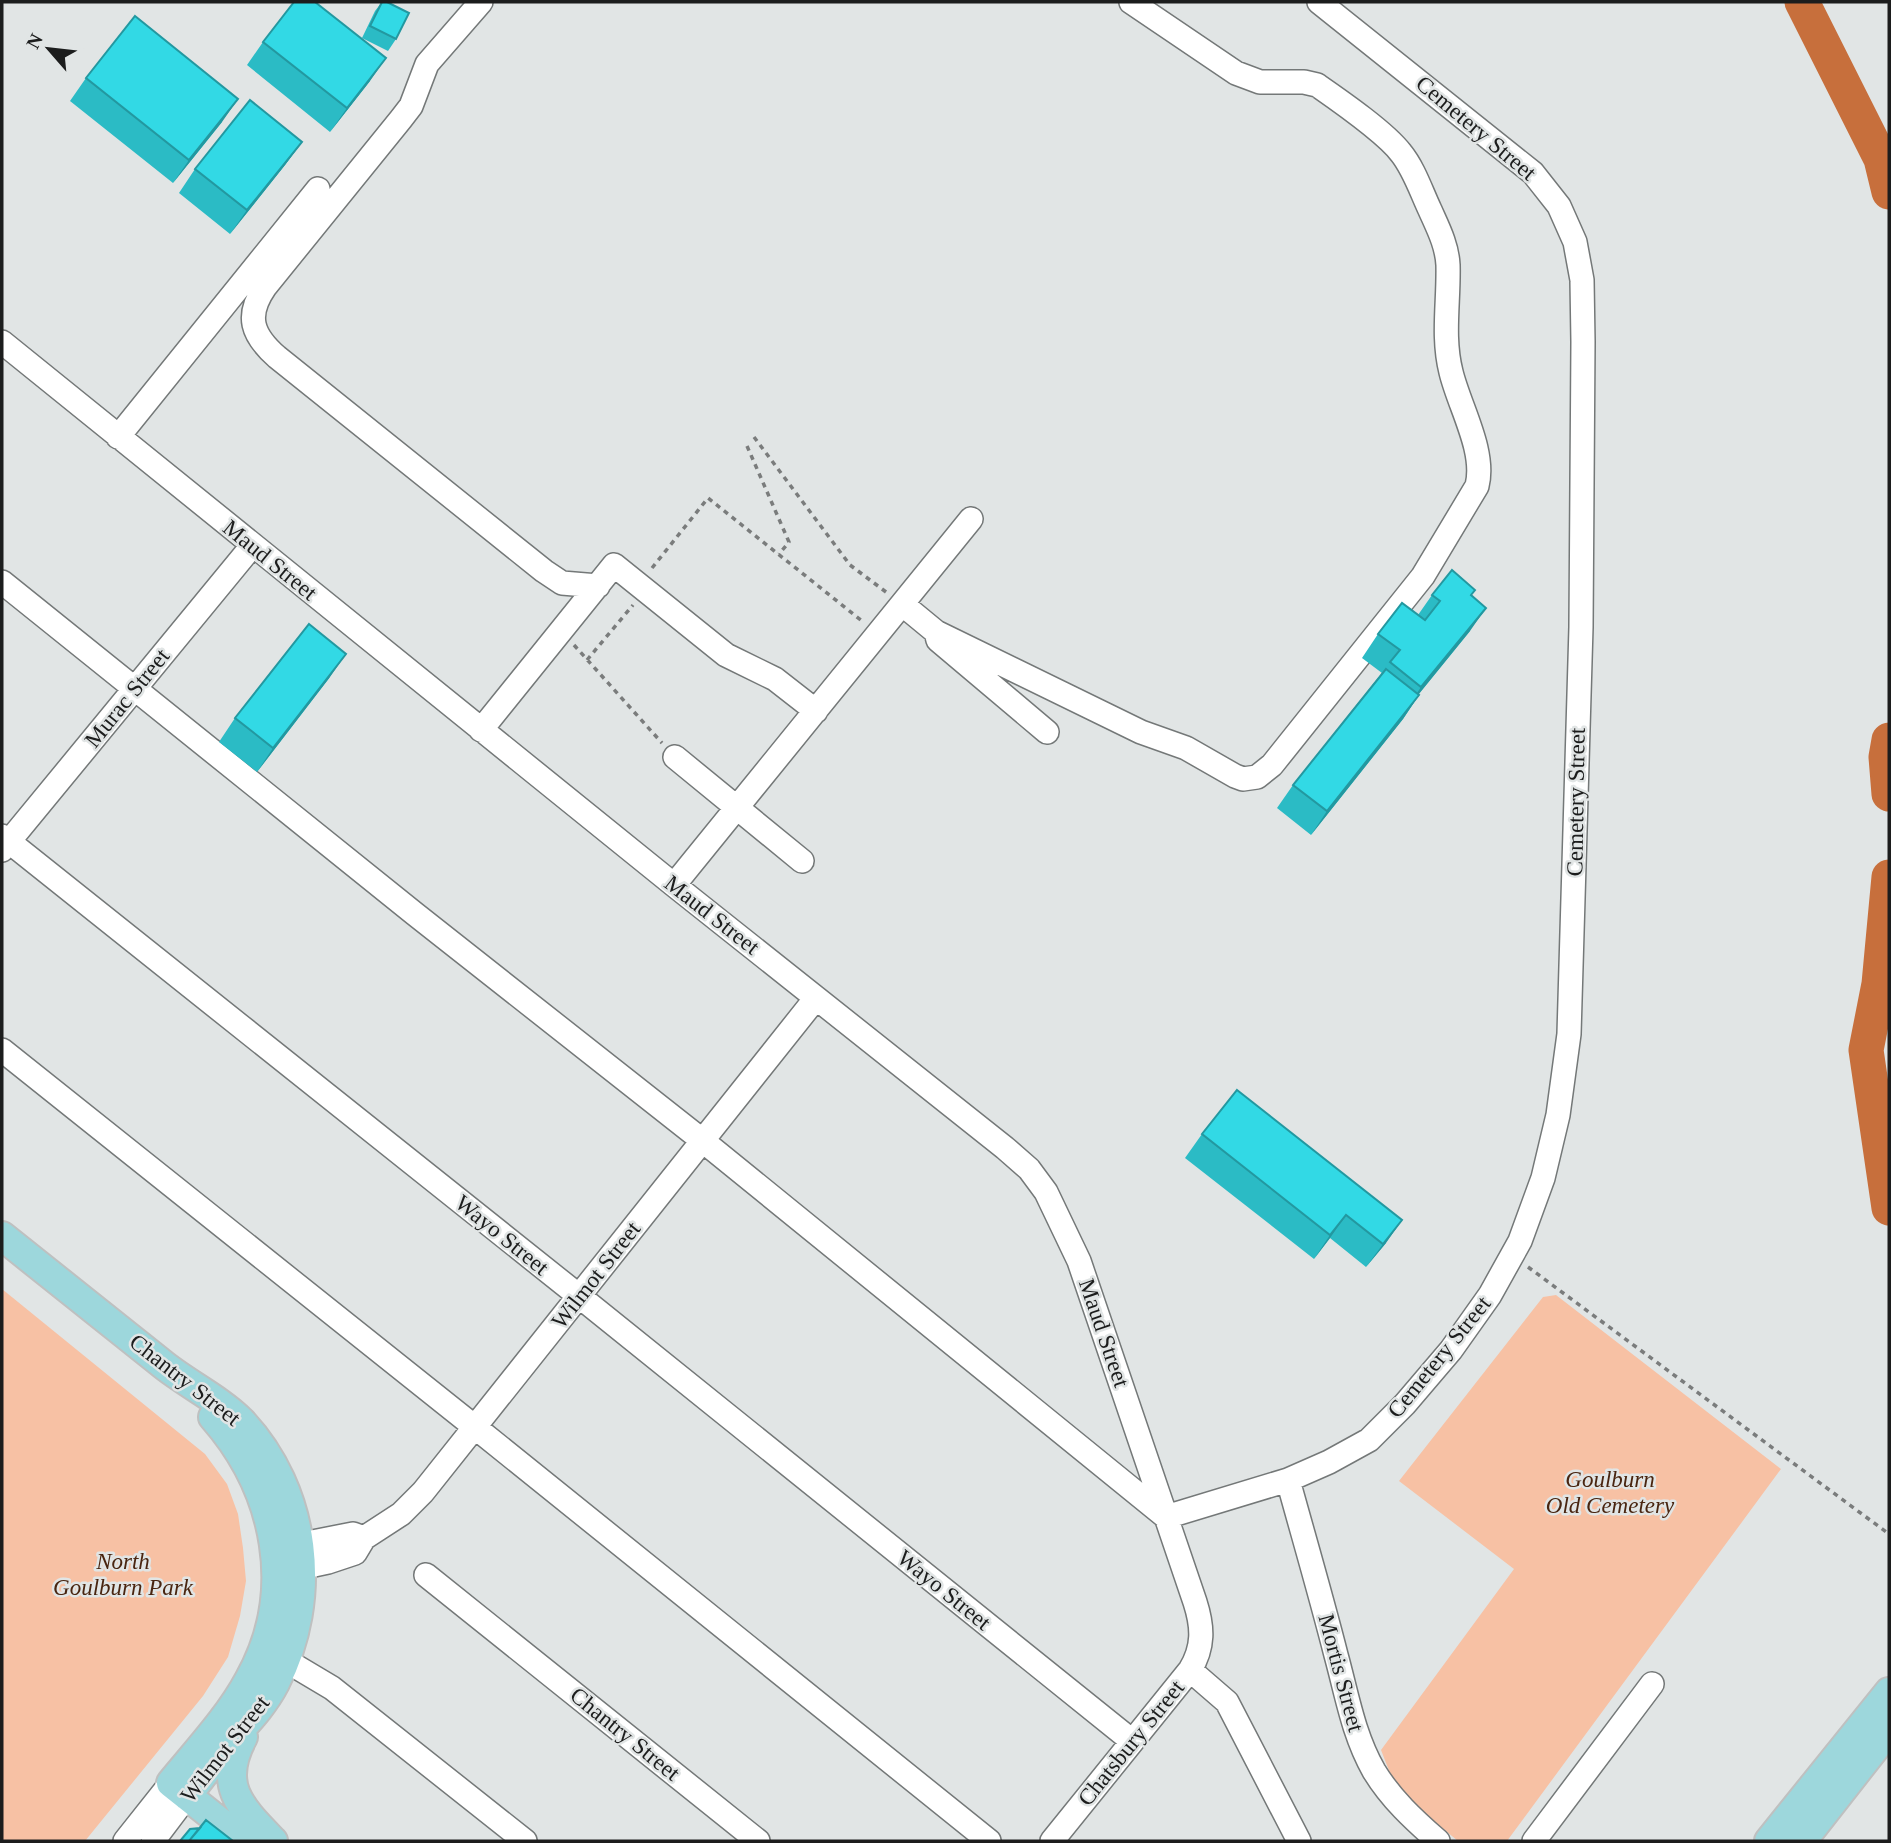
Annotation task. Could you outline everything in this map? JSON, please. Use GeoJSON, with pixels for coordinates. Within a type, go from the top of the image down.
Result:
{"type":"FeatureCollection","features":[{"type":"Feature","properties":{"kind":"main road","name":"Chantry Street"},"geometry":{"type":"LineString","coordinates":[[2,1236],[182,1380],[233,1415],[268,1455],[288,1493],[294,1511],[288,1559]]}},
{"type":"Feature","properties":{"kind":"main road","name":"Wilmot Street"},"geometry":{"type":"LineString","coordinates":[[185,1782],[257,1714],[277,1680],[297,1620],[302,1582],[288,1559]]}},
{"type":"Feature","properties":{"kind":"main road","name":"Wilmot Street"},"geometry":{"type":"LineString","coordinates":[[185,1782],[256,1668],[269,1634],[288,1559]]}},
{"type":"Feature","properties":{"kind":"main road"},"geometry":{"type":"LineString","coordinates":[[1769,1841],[1886,1696]]}},
{"type":"Feature","properties":{"kind":"main road"},"geometry":{"type":"LineString","coordinates":[[257,1714],[233,1757],[232,1783],[245,1809],[271,1841]]}},
{"type":"Feature","properties":{"kind":"main road"},"geometry":{"type":"LineString","coordinates":[[1802,1841],[1889,1731]]}},
{"type":"Feature","properties":{"kind":"main road"},"geometry":{"type":"LineString","coordinates":[[185,1782],[244,1841]]}},
{"type":"Feature","properties":{"kind":"main road"},"geometry":{"type":"LineString","coordinates":[[185,1782],[271,1841]]}},
{"type":"Feature","properties":{"kind":"street"},"geometry":{"type":"LineString","coordinates":[[481,2],[431,57],[411,106],[401,120],[265,287],[254,308],[254,324],[259,338],[277,357],[544,571],[562,583],[598,586]]}},
{"type":"Feature","properties":{"kind":"street"},"geometry":{"type":"LineString","coordinates":[[902,604],[936,632],[1141,732],[1186,748],[1235,776],[1250,779],[1264,773],[1272,765],[1415,587],[1477,486],[1478,459],[1451,374],[1447,350],[1447,254],[1419,185],[1401,152],[1317,85],[1304,82],[1260,82],[1237,73],[1131,2]]}},
{"type":"Feature","properties":{"kind":"street","name":"Cemetery Street"},"geometry":{"type":"LineString","coordinates":[[1166,1517],[1288,1480],[1369,1440],[1405,1404],[1451,1350],[1490,1295],[1520,1241],[1543,1178],[1558,1115],[1569,1034],[1581,628],[1583,342],[1582,280],[1575,242],[1559,206],[1533,173],[1320,2]]}},
{"type":"Feature","properties":{"kind":"street"},"geometry":{"type":"LineString","coordinates":[[118,437],[318,189]]}},
{"type":"Feature","properties":{"kind":"street","name":"Maud Street"},"geometry":{"type":"LineString","coordinates":[[2,342],[1028,1169],[1046,1192],[1062,1222],[1096,1305],[1199,1614],[1201,1641]]}},
{"type":"Feature","properties":{"kind":"street"},"geometry":{"type":"LineString","coordinates":[[674,885],[971,519]]}},
{"type":"Feature","properties":{"kind":"street","name":"Murac Street"},"geometry":{"type":"LineString","coordinates":[[4,843],[252,546]]}},
{"type":"Feature","properties":{"kind":"street"},"geometry":{"type":"LineString","coordinates":[[481,730],[614,565],[726,655],[768,674],[816,710]]}},
{"type":"Feature","properties":{"kind":"street"},"geometry":{"type":"LineString","coordinates":[[2,582],[703,1142],[1166,1517]]}},
{"type":"Feature","properties":{"kind":"street"},"geometry":{"type":"LineString","coordinates":[[936,632],[938,640],[1047,733]]}},
{"type":"Feature","properties":{"kind":"street"},"geometry":{"type":"LineString","coordinates":[[675,758],[802,861]]}},
{"type":"Feature","properties":{"kind":"street","name":"Wayo Street"},"geometry":{"type":"LineString","coordinates":[[4,843],[579,1296],[1132,1741]]}},
{"type":"Feature","properties":{"kind":"street","name":"Wilmot Street"},"geometry":{"type":"LineString","coordinates":[[288,1559],[352,1534],[364,1538],[414,1502],[476,1428],[816,998]]}},
{"type":"Feature","properties":{"kind":"street"},"geometry":{"type":"LineString","coordinates":[[2,1050],[989,1841]]}},
{"type":"Feature","properties":{"kind":"street","name":"Mortis Street"},"geometry":{"type":"LineString","coordinates":[[1288,1480],[1350,1713],[1362,1748],[1399,1805],[1438,1841]]}},
{"type":"Feature","properties":{"kind":"street","name":"Chantry Street"},"geometry":{"type":"LineString","coordinates":[[426,1575],[758,1841]]}},
{"type":"Feature","properties":{"kind":"street","name":"Chatsbury Street"},"geometry":{"type":"LineString","coordinates":[[1052,1841],[1190,1670],[1201,1641]]}},
{"type":"Feature","properties":{"kind":"street"},"geometry":{"type":"LineString","coordinates":[[285,1660],[332,1688],[525,1841]]}},
{"type":"Feature","properties":{"kind":"street"},"geometry":{"type":"LineString","coordinates":[[1190,1670],[1227,1702],[1299,1841]]}},
{"type":"Feature","properties":{"kind":"street"},"geometry":{"type":"LineString","coordinates":[[1534,1841],[1652,1684]]}},
{"type":"Feature","properties":{"kind":"street","name":"Wilmot Street"},"geometry":{"type":"LineString","coordinates":[[125,1841],[185,1782]]}},
{"type":"Feature","properties":{"kind":"street","name":"Wilmot Street"},"geometry":{"type":"LineString","coordinates":[[153,1841],[185,1782]]}},
{"type":"Feature","properties":{"kind":"path"},"geometry":{"type":"LineString","coordinates":[[754,438],[850,565],[887,593],[879,602]]}},
{"type":"Feature","properties":{"kind":"path"},"geometry":{"type":"LineString","coordinates":[[747,446],[789,542],[779,554]]}},
{"type":"Feature","properties":{"kind":"path"},"geometry":{"type":"LineString","coordinates":[[646,575],[708,498],[863,622]]}},
{"type":"Feature","properties":{"kind":"path"},"geometry":{"type":"LineString","coordinates":[[587,660],[638,598]]}},
{"type":"Feature","properties":{"kind":"path"},"geometry":{"type":"LineString","coordinates":[[574,645],[675,758]]}},
{"type":"Feature","properties":{"kind":"path"},"geometry":{"type":"LineString","coordinates":[[1525,1265],[1889,1534]]}},
{"type":"Feature","properties":{"kind":"green space","name":"North Goulburn Park"},"geometry":{"type":"Polygon","coordinates":[[[2,1289],[205,1454],[227,1484],[238,1514],[246,1581],[240,1616],[228,1657],[203,1696],[85,1841],[2,1841],[2,1289]]]}},
{"type":"Feature","properties":{"kind":"green space","name":"Goulburn Old Cemetery"},"geometry":{"type":"Polygon","coordinates":[[[1556,1295],[1781,1469],[1507,1841],[1458,1841],[1397,1791],[1381,1750],[1514,1569],[1399,1481],[1543,1297],[1556,1295]]]}},
{"type":"Feature","properties":{"kind":"building"},"geometry":{"type":"Polygon","coordinates":[[[294,2],[315,2],[386,58],[347,108],[263,42],[294,2]]]}},
{"type":"Feature","properties":{"kind":"building"},"geometry":{"type":"Polygon","coordinates":[[[382,2],[409,13],[396,39],[370,26],[382,2]]]}},
{"type":"Feature","properties":{"kind":"building"},"geometry":{"type":"Polygon","coordinates":[[[135,16],[238,99],[189,160],[86,78],[135,16]]]}},
{"type":"Feature","properties":{"kind":"building"},"geometry":{"type":"Polygon","coordinates":[[[250,100],[302,142],[247,210],[195,169],[250,100]]]}},
{"type":"Feature","properties":{"kind":"building"},"geometry":{"type":"Polygon","coordinates":[[[1452,570],[1475,590],[1471,595],[1486,608],[1421,687],[1390,662],[1400,650],[1378,634],[1402,603],[1425,620],[1440,601],[1432,595],[1452,570]]]}},
{"type":"Feature","properties":{"kind":"building"},"geometry":{"type":"Polygon","coordinates":[[[309,624],[346,654],[273,748],[235,718],[309,624]]]}},
{"type":"Feature","properties":{"kind":"building"},"geometry":{"type":"Polygon","coordinates":[[[1386,669],[1419,695],[1327,811],[1293,785],[1386,669]]]}},
{"type":"Feature","properties":{"kind":"building"},"geometry":{"type":"Polygon","coordinates":[[[1237,1090],[1402,1220],[1383,1244],[1346,1215],[1330,1235],[1202,1134],[1237,1090]]]}},
{"type":"Feature","properties":{"kind":"building"},"geometry":{"type":"Polygon","coordinates":[[[206,1820],[233,1841],[189,1841],[206,1820]]]}},
{"type":"Feature","properties":{"kind":"building"},"geometry":{"type":"Polygon","coordinates":[[[200,1828],[189,1841],[180,1841],[190,1829],[200,1828]]]}},
{"type":"Feature","properties":{"kind":"waterway"},"geometry":{"type":"LineString","coordinates":[[1802,2],[1881,159],[1889,192]]}},
{"type":"Feature","properties":{"kind":"waterway"},"geometry":{"type":"LineString","coordinates":[[1889,740],[1886,757],[1889,794]]}},
{"type":"Feature","properties":{"kind":"waterway"},"geometry":{"type":"LineString","coordinates":[[1889,877],[1879,984],[1866,1050],[1889,1208]]}}]}
